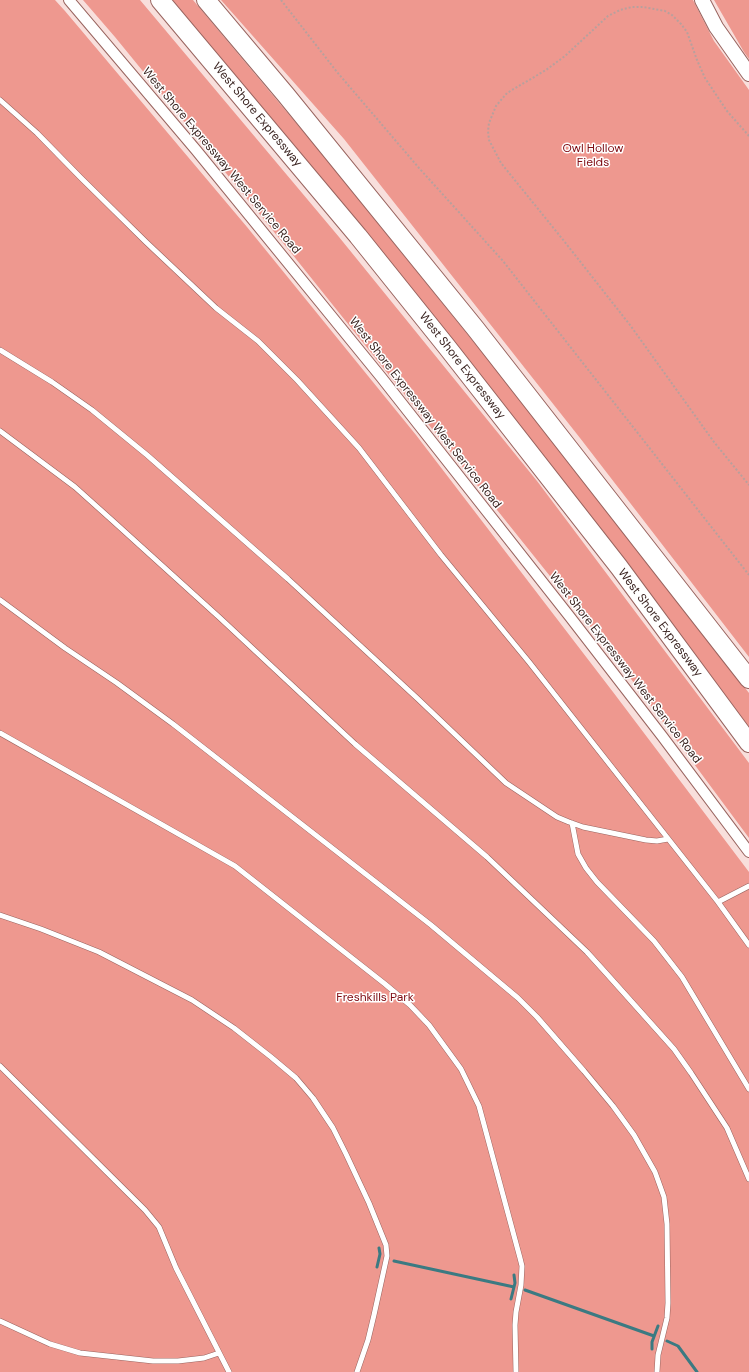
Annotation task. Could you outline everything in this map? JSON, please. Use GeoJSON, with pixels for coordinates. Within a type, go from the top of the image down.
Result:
{"type":"FeatureCollection","features":[{"type":"Feature","properties":{"kind":"highway","name":"West Shore Expressway"},"geometry":{"type":"LineString","coordinates":[[160,0],[358,236],[471,378],[619,567],[749,743]]}},
{"type":"Feature","properties":{"kind":"highway"},"geometry":{"type":"LineString","coordinates":[[206,0],[286,95],[475,328],[749,679]]}},
{"type":"Feature","properties":{"kind":"street","name":"West Shore Expressway West Service Road"},"geometry":{"type":"LineString","coordinates":[[69,0],[196,150],[381,377],[575,623],[749,852]]}},
{"type":"Feature","properties":{"kind":"street"},"geometry":{"type":"LineString","coordinates":[[702,0],[716,27],[749,74]]}},
{"type":"Feature","properties":{"kind":"lane"},"geometry":{"type":"LineString","coordinates":[[0,100],[37,133],[146,242],[216,308],[258,341],[297,380],[359,448],[441,555],[529,662],[718,902],[749,945]]}},
{"type":"Feature","properties":{"kind":"lane"},"geometry":{"type":"LineString","coordinates":[[0,350],[52,382],[92,410],[147,455],[288,579],[418,699],[506,783],[557,817],[572,823],[646,840],[668,839]]}},
{"type":"Feature","properties":{"kind":"lane"},"geometry":{"type":"LineString","coordinates":[[0,431],[75,487],[220,618],[355,744],[487,857],[586,952],[606,972],[674,1049],[727,1128],[749,1179]]}},
{"type":"Feature","properties":{"kind":"lane"},"geometry":{"type":"LineString","coordinates":[[0,600],[166,720],[431,925],[518,998],[538,1017],[580,1066],[613,1106],[634,1135],[655,1172],[664,1197],[667,1224],[668,1303],[667,1318],[658,1355],[657,1372]]}},
{"type":"Feature","properties":{"kind":"lane"},"geometry":{"type":"LineString","coordinates":[[0,733],[235,866],[385,984],[410,1005],[429,1025],[461,1069],[480,1106],[520,1258],[522,1266],[521,1285],[515,1325],[516,1372]]}},
{"type":"Feature","properties":{"kind":"lane"},"geometry":{"type":"LineString","coordinates":[[572,823],[578,854],[586,868],[597,882],[654,941],[682,977],[749,1089]]}},
{"type":"Feature","properties":{"kind":"lane"},"geometry":{"type":"LineString","coordinates":[[718,902],[749,886]]}},
{"type":"Feature","properties":{"kind":"lane"},"geometry":{"type":"LineString","coordinates":[[0,915],[41,928],[85,946],[192,1000],[234,1028],[271,1057],[296,1078],[313,1098],[329,1122],[346,1154],[372,1210],[386,1245],[387,1256],[374,1315],[358,1372]]}},
{"type":"Feature","properties":{"kind":"lane"},"geometry":{"type":"LineString","coordinates":[[0,1066],[145,1210],[159,1227],[176,1268],[229,1372]]}},
{"type":"Feature","properties":{"kind":"lane"},"geometry":{"type":"LineString","coordinates":[[0,1321],[50,1344],[80,1353],[153,1361],[178,1361],[204,1358],[219,1353]]}},
{"type":"Feature","properties":{"kind":"path"},"geometry":{"type":"LineString","coordinates":[[281,0],[337,72],[419,168],[503,260],[749,575]]}},
{"type":"Feature","properties":{"kind":"path"},"geometry":{"type":"LineString","coordinates":[[749,136],[727,111],[705,78],[687,32],[681,24],[672,15],[665,11],[643,7],[632,7],[620,10],[608,16],[560,60],[507,93],[496,106],[489,123],[488,131],[489,140],[501,163],[630,325],[714,442],[749,485]]}},
{"type":"Feature","properties":{"kind":"green space","name":"Freshkills Park"},"geometry":{"type":"Polygon","coordinates":[[[0,0],[55,0],[65,11],[247,227],[416,435],[749,872],[749,1372],[0,1372],[0,0]]]}},
{"type":"Feature","properties":{"kind":"green space"},"geometry":{"type":"Polygon","coordinates":[[[83,0],[140,0],[339,237],[537,481],[749,763],[749,838],[614,656],[292,254],[115,37],[83,0]]]}},
{"type":"Feature","properties":{"kind":"green space"},"geometry":{"type":"Polygon","coordinates":[[[166,0],[193,0],[317,148],[515,393],[749,693],[749,730],[166,0]]]}},
{"type":"Feature","properties":{"kind":"green space","name":"Owl Hollow Fields"},"geometry":{"type":"Polygon","coordinates":[[[221,0],[693,0],[714,41],[749,90],[749,657],[580,438],[344,139],[221,0]]]}},
{"type":"Feature","properties":{"kind":"green space"},"geometry":{"type":"Polygon","coordinates":[[[714,0],[749,0],[749,59],[744,52],[714,0]]]}},
{"type":"Feature","properties":{"kind":"waterway"},"geometry":{"type":"LineString","coordinates":[[377,1267],[380,1254],[379,1248]]}},
{"type":"Feature","properties":{"kind":"waterway"},"geometry":{"type":"LineString","coordinates":[[394,1261],[514,1287]]}},
{"type":"Feature","properties":{"kind":"waterway"},"geometry":{"type":"LineString","coordinates":[[511,1299],[515,1283],[514,1275]]}},
{"type":"Feature","properties":{"kind":"waterway"},"geometry":{"type":"LineString","coordinates":[[525,1290],[654,1336]]}},
{"type":"Feature","properties":{"kind":"waterway"},"geometry":{"type":"LineString","coordinates":[[652,1349],[652,1342],[658,1326]]}},
{"type":"Feature","properties":{"kind":"waterway"},"geometry":{"type":"LineString","coordinates":[[667,1341],[678,1346],[697,1372]]}}]}
